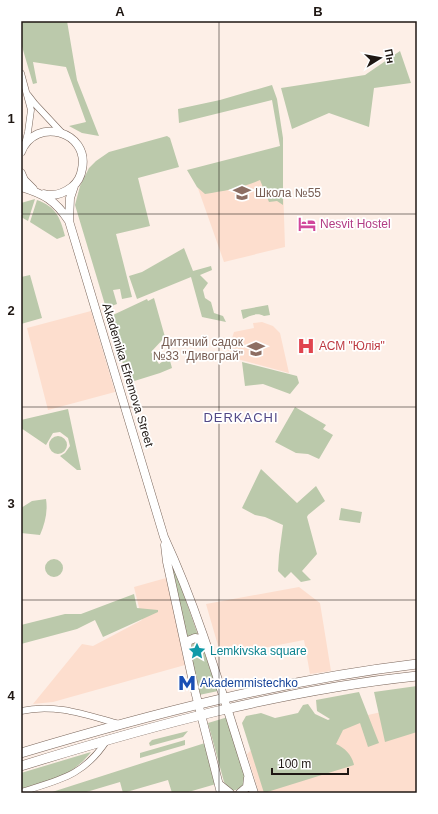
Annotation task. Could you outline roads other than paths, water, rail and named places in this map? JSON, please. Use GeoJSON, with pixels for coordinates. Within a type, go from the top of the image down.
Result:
{"type":"FeatureCollection","features":[{"type":"Feature","properties":{"kind":"highway"},"geometry":{"type":"LineString","coordinates":[[21,753],[118,724],[224,697],[310,680],[417,664]]}},
{"type":"Feature","properties":{"kind":"highway"},"geometry":{"type":"LineString","coordinates":[[21,766],[107,740],[201,715],[335,687],[417,676]]}},
{"type":"Feature","properties":{"kind":"main road"},"geometry":{"type":"LineString","coordinates":[[23,149],[35,136],[44,132],[54,131],[63,134]]}},
{"type":"Feature","properties":{"kind":"main road","name":"Akademika Efremova Street"},"geometry":{"type":"LineString","coordinates":[[63,134],[69,136],[77,144],[82,154],[83,164],[81,175],[70,198],[68,221]]}},
{"type":"Feature","properties":{"kind":"main road"},"geometry":{"type":"LineString","coordinates":[[21,173],[24,180],[37,192]]}},
{"type":"Feature","properties":{"kind":"main road"},"geometry":{"type":"LineString","coordinates":[[21,187],[47,195],[57,195],[67,191],[75,185]]}},
{"type":"Feature","properties":{"kind":"main road","name":"Akademika Efremova Street"},"geometry":{"type":"LineString","coordinates":[[37,192],[50,199],[60,208],[68,221],[164,537],[174,558],[208,651],[254,793]]}},
{"type":"Feature","properties":{"kind":"main road","name":"Akademika Efremova Street"},"geometry":{"type":"LineString","coordinates":[[164,537],[167,562],[186,651],[220,789]]}},
{"type":"Feature","properties":{"kind":"main road"},"geometry":{"type":"LineString","coordinates":[[186,651],[188,641],[195,638],[201,639],[208,651]]}},
{"type":"Feature","properties":{"kind":"main road"},"geometry":{"type":"LineString","coordinates":[[240,793],[247,787],[249,782],[247,772]]}},
{"type":"Feature","properties":{"kind":"main road"},"geometry":{"type":"LineString","coordinates":[[220,789],[230,793]]}},
{"type":"Feature","properties":{"kind":"street"},"geometry":{"type":"LineString","coordinates":[[21,73],[31,110],[28,132],[23,149]]}},
{"type":"Feature","properties":{"kind":"street"},"geometry":{"type":"LineString","coordinates":[[27,92],[35,104],[63,134]]}},
{"type":"Feature","properties":{"kind":"street"},"geometry":{"type":"LineString","coordinates":[[21,711],[38,708],[54,708],[75,712],[118,724]]}},
{"type":"Feature","properties":{"kind":"street"},"geometry":{"type":"LineString","coordinates":[[21,792],[65,778],[78,771],[99,752],[107,740]]}},
{"type":"Feature","properties":{"kind":"place","name":"Школа №55"},"geometry":{"type":"Point","coordinates":[242,193]}},
{"type":"Feature","properties":{"kind":"place","name":"Nesvit Hostel"},"geometry":{"type":"Point","coordinates":[307,224]}},
{"type":"Feature","properties":{"kind":"place","name":"АСМ \"Юлія\""},"geometry":{"type":"Point","coordinates":[306,346]}},
{"type":"Feature","properties":{"kind":"place","name":"Дитячий садок №33 \"Дивограй\""},"geometry":{"type":"Point","coordinates":[256,349]}},
{"type":"Feature","properties":{"kind":"place","name":"Lemkivska square"},"geometry":{"type":"Point","coordinates":[197,651]}},
{"type":"Feature","properties":{"kind":"place","name":"Akademmistechko"},"geometry":{"type":"Point","coordinates":[187,683]}},
{"type":"Feature","properties":{"kind":"district","name":"DERKACHI"},"geometry":{"type":"Point","coordinates":[241,417]}}]}
